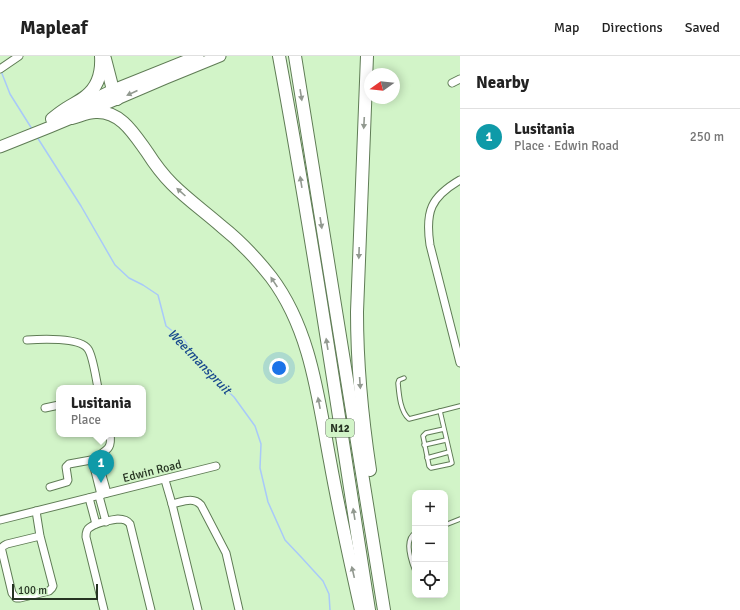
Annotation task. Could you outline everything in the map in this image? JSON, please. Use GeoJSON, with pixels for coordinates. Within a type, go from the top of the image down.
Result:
{"type":"FeatureCollection","features":[{"type":"Feature","properties":{"kind":"highway"},"geometry":{"type":"LineString","coordinates":[[50,122],[93,89],[100,75],[101,56]]}},
{"type":"Feature","properties":{"kind":"highway"},"geometry":{"type":"LineString","coordinates":[[105,56],[115,95]]}},
{"type":"Feature","properties":{"kind":"highway"},"geometry":{"type":"LineString","coordinates":[[276,56],[283,91],[289,110]]}},
{"type":"Feature","properties":{"kind":"highway","name":"N12"},"geometry":{"type":"LineString","coordinates":[[279,56],[289,110],[369,610]]}},
{"type":"Feature","properties":{"kind":"highway","name":"N12"},"geometry":{"type":"LineString","coordinates":[[294,56],[383,604]]}},
{"type":"Feature","properties":{"kind":"highway"},"geometry":{"type":"LineString","coordinates":[[367,56],[357,312],[357,350],[362,406],[381,560],[383,604]]}},
{"type":"Feature","properties":{"kind":"highway"},"geometry":{"type":"LineString","coordinates":[[72,118],[90,112],[100,112],[113,115],[123,121],[172,184],[247,249],[271,278],[283,296],[294,317],[313,374],[344,535],[361,610]]}},
{"type":"Feature","properties":{"kind":"main road"},"geometry":{"type":"LineString","coordinates":[[0,147],[50,122],[115,95],[198,56]]}},
{"type":"Feature","properties":{"kind":"main road"},"geometry":{"type":"LineString","coordinates":[[50,122],[72,118],[115,95],[166,78],[220,56]]}},
{"type":"Feature","properties":{"kind":"main road"},"geometry":{"type":"LineString","coordinates":[[0,141],[27,133]]}},
{"type":"Feature","properties":{"kind":"street"},"geometry":{"type":"LineString","coordinates":[[0,68],[19,56]]}},
{"type":"Feature","properties":{"kind":"street"},"geometry":{"type":"LineString","coordinates":[[452,83],[460,80]]}},
{"type":"Feature","properties":{"kind":"street"},"geometry":{"type":"LineString","coordinates":[[460,180],[437,197],[429,214],[428,230],[430,245],[460,363]]}},
{"type":"Feature","properties":{"kind":"street"},"geometry":{"type":"LineString","coordinates":[[27,340],[46,339],[80,343],[84,345],[87,347],[90,354],[97,385]]}},
{"type":"Feature","properties":{"kind":"street"},"geometry":{"type":"LineString","coordinates":[[45,408],[56,406]]}},
{"type":"Feature","properties":{"kind":"street"},"geometry":{"type":"LineString","coordinates":[[50,487],[67,482],[66,468],[69,464],[95,460],[111,446],[110,437]]}},
{"type":"Feature","properties":{"kind":"street"},"geometry":{"type":"LineString","coordinates":[[95,460],[106,522]]}},
{"type":"Feature","properties":{"kind":"street","name":"Edwin Road"},"geometry":{"type":"LineString","coordinates":[[0,520],[165,480],[216,466]]}},
{"type":"Feature","properties":{"kind":"street"},"geometry":{"type":"LineString","coordinates":[[165,480],[198,610]]}},
{"type":"Feature","properties":{"kind":"street"},"geometry":{"type":"LineString","coordinates":[[89,498],[96,524]]}},
{"type":"Feature","properties":{"kind":"street"},"geometry":{"type":"LineString","coordinates":[[172,504],[191,500],[198,502],[201,505],[226,553],[239,610]]}},
{"type":"Feature","properties":{"kind":"street"},"geometry":{"type":"LineString","coordinates":[[36,511],[40,536],[53,584],[52,588],[47,592],[16,598],[12,593],[2,548],[7,544],[40,536]]}},
{"type":"Feature","properties":{"kind":"street"},"geometry":{"type":"LineString","coordinates":[[104,610],[86,537],[87,530],[89,527],[96,524],[122,518],[130,524],[151,610]]}},
{"type":"Feature","properties":{"kind":"lane"},"geometry":{"type":"LineString","coordinates":[[404,378],[398,382],[400,398],[405,415],[408,419],[460,406]]}},
{"type":"Feature","properties":{"kind":"lane"},"geometry":{"type":"LineString","coordinates":[[440,411],[452,462],[450,464],[431,468],[429,466],[423,436],[424,434],[444,429]]}},
{"type":"Feature","properties":{"kind":"lane"},"geometry":{"type":"LineString","coordinates":[[424,445],[446,440]]}},
{"type":"Feature","properties":{"kind":"lane"},"geometry":{"type":"LineString","coordinates":[[427,458],[449,452]]}},
{"type":"Feature","properties":{"kind":"lane"},"geometry":{"type":"LineString","coordinates":[[448,524],[460,519]]}},
{"type":"Feature","properties":{"kind":"lane"},"geometry":{"type":"LineString","coordinates":[[412,535],[409,540],[409,546],[412,563]]}},
{"type":"Feature","properties":{"kind":"waterway","name":"Weetmanspruit"},"geometry":{"type":"LineString","coordinates":[[1,71],[10,94],[32,129]]}},
{"type":"Feature","properties":{"kind":"waterway","name":"Weetmanspruit"},"geometry":{"type":"LineString","coordinates":[[37,137],[81,206],[115,265],[129,278],[158,295],[166,326],[184,340],[209,373],[234,397],[255,426],[261,444],[260,468],[268,502],[285,540],[323,581],[329,594],[330,610]]}},
{"type":"Feature","properties":{"kind":"place","name":"Lusitania"},"geometry":{"type":"Point","coordinates":[101,483]}}]}
